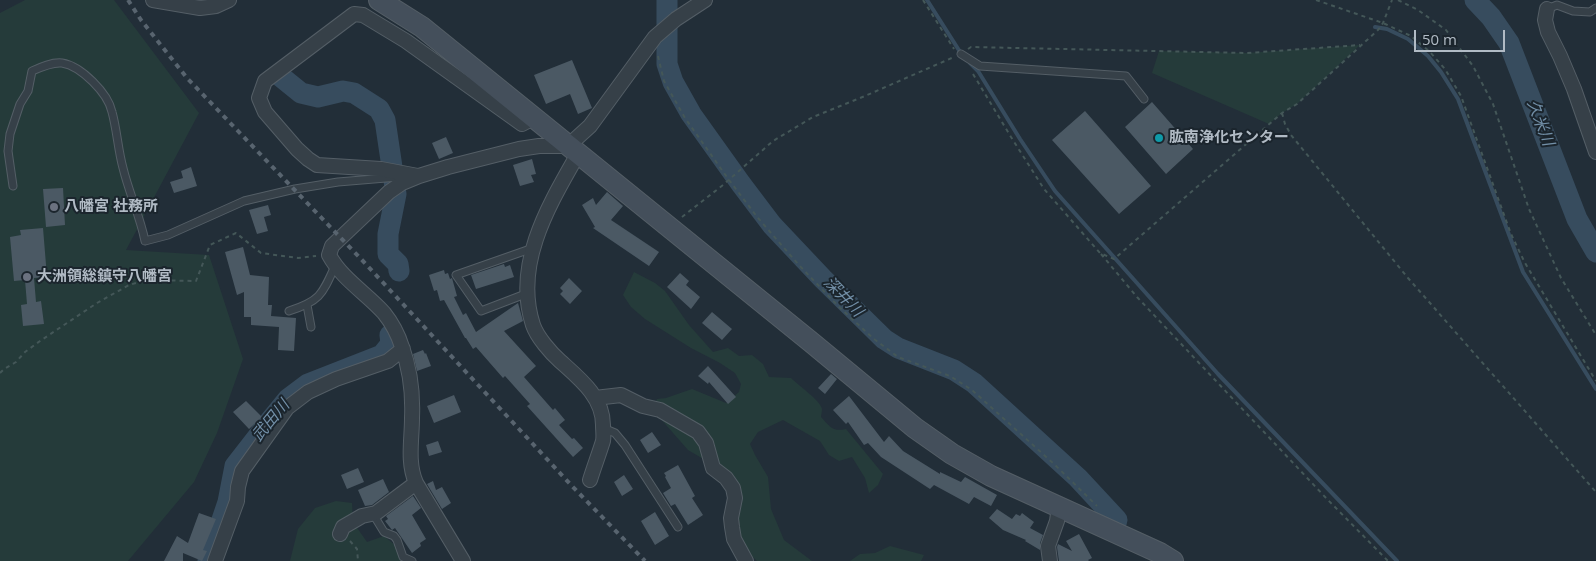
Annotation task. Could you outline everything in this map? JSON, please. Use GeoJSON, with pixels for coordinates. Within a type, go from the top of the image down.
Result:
{"type":"FeatureCollection","features":[{"type":"Feature","properties":{"kind":"street"},"geometry":{"type":"LineString","coordinates":[[153,0],[200,8],[216,6],[229,0]]}},
{"type":"Feature","properties":{"kind":"street"},"geometry":{"type":"LineString","coordinates":[[379,0],[422,27],[535,117],[915,428],[952,454],[992,476],[1160,553],[1173,561]]}},
{"type":"Feature","properties":{"kind":"street"},"geometry":{"type":"LineString","coordinates":[[590,480],[603,439],[600,404],[589,388],[550,352],[533,326],[527,277],[542,219],[573,150],[659,33],[705,0]]}},
{"type":"Feature","properties":{"kind":"street"},"geometry":{"type":"LineString","coordinates":[[1547,8],[1545,20],[1548,32],[1574,89],[1596,152]]}},
{"type":"Feature","properties":{"kind":"street"},"geometry":{"type":"LineString","coordinates":[[418,176],[381,169],[317,165],[308,159],[265,112],[259,98],[265,81],[354,14],[363,15],[406,40],[522,124],[535,117]]}},
{"type":"Feature","properties":{"kind":"street"},"geometry":{"type":"LineString","coordinates":[[463,561],[416,483],[412,472],[410,454],[412,417],[410,379],[403,349],[396,330],[384,313],[332,260],[332,246],[389,192],[402,183],[418,176],[519,149],[539,146],[573,150]]}},
{"type":"Feature","properties":{"kind":"street"},"geometry":{"type":"LineString","coordinates":[[215,561],[237,501],[242,471],[287,408],[308,392],[336,379],[388,361],[403,349]]}},
{"type":"Feature","properties":{"kind":"street"},"geometry":{"type":"LineString","coordinates":[[595,398],[621,395],[643,406],[660,410],[698,432],[706,443],[713,468],[726,478],[733,488],[735,498],[731,518],[734,539],[746,561]]}},
{"type":"Feature","properties":{"kind":"street"},"geometry":{"type":"LineString","coordinates":[[340,534],[342,527],[362,516],[373,514],[416,483]]}},
{"type":"Feature","properties":{"kind":"street"},"geometry":{"type":"LineString","coordinates":[[1050,561],[1048,546],[1057,521],[1058,507]]}},
{"type":"Feature","properties":{"kind":"lane"},"geometry":{"type":"LineString","coordinates":[[1547,8],[1557,5],[1573,11],[1590,12],[1596,8]]}},
{"type":"Feature","properties":{"kind":"lane"},"geometry":{"type":"LineString","coordinates":[[961,54],[980,66],[1126,76],[1144,99]]}},
{"type":"Feature","properties":{"kind":"lane"},"geometry":{"type":"LineString","coordinates":[[13,186],[8,152],[10,134],[20,104],[28,91],[32,71],[46,65],[61,63],[79,70],[91,80],[112,109],[123,168],[143,229],[145,241],[168,235],[244,201],[269,195],[338,182],[418,176]]}},
{"type":"Feature","properties":{"kind":"lane"},"geometry":{"type":"LineString","coordinates":[[528,293],[481,311],[456,275],[534,248]]}},
{"type":"Feature","properties":{"kind":"lane"},"geometry":{"type":"LineString","coordinates":[[289,311],[308,305],[324,291],[332,260]]}},
{"type":"Feature","properties":{"kind":"lane"},"geometry":{"type":"LineString","coordinates":[[308,305],[311,327]]}},
{"type":"Feature","properties":{"kind":"lane"},"geometry":{"type":"LineString","coordinates":[[603,427],[615,433],[625,445],[678,527]]}},
{"type":"Feature","properties":{"kind":"lane"},"geometry":{"type":"LineString","coordinates":[[373,514],[384,532],[398,540],[403,557],[412,561]]}},
{"type":"Feature","properties":{"kind":"path"},"geometry":{"type":"LineString","coordinates":[[923,0],[954,50],[961,54],[1044,189],[1144,304],[1327,499],[1388,561]]}},
{"type":"Feature","properties":{"kind":"path"},"geometry":{"type":"LineString","coordinates":[[1316,0],[1383,23],[1411,36],[1430,52],[1444,69],[1461,96],[1511,234],[1525,263],[1596,381]]}},
{"type":"Feature","properties":{"kind":"path"},"geometry":{"type":"LineString","coordinates":[[1100,252],[1114,259],[1282,113],[1296,104],[1378,30],[1383,23],[1392,0]]}},
{"type":"Feature","properties":{"kind":"path"},"geometry":{"type":"LineString","coordinates":[[1398,0],[1418,10],[1446,30],[1473,66],[1492,104],[1529,209],[1561,278],[1596,335]]}},
{"type":"Feature","properties":{"kind":"path"},"geometry":{"type":"LineString","coordinates":[[659,33],[658,60],[664,81],[685,118],[758,218],[798,264],[874,340],[898,357],[950,376],[972,390],[1054,464],[1099,508]]}},
{"type":"Feature","properties":{"kind":"path"},"geometry":{"type":"LineString","coordinates":[[669,227],[730,180],[773,141],[813,117],[961,54],[971,47],[1247,53],[1360,45]]}},
{"type":"Feature","properties":{"kind":"path"},"geometry":{"type":"LineString","coordinates":[[1282,113],[1291,136],[1408,278],[1596,492]]}},
{"type":"Feature","properties":{"kind":"path"},"geometry":{"type":"LineString","coordinates":[[0,373],[40,341],[97,303],[129,285],[148,280],[196,281],[210,245],[236,233],[262,253],[332,260]]}},
{"type":"Feature","properties":{"kind":"path"},"geometry":{"type":"LineString","coordinates":[[340,534],[357,548],[358,561]]}},
{"type":"Feature","properties":{"kind":"green space"},"geometry":{"type":"Polygon","coordinates":[[[25,0],[114,0],[199,113],[126,250],[209,255],[243,359],[217,433],[194,482],[128,561],[0,561],[0,13],[25,0]]]}},
{"type":"Feature","properties":{"kind":"green space"},"geometry":{"type":"Polygon","coordinates":[[[1360,45],[1297,104],[1269,124],[1152,73],[1159,51],[1247,53],[1360,45]]]}},
{"type":"Feature","properties":{"kind":"green space"},"geometry":{"type":"Polygon","coordinates":[[[634,272],[655,283],[665,291],[689,325],[713,352],[728,348],[739,356],[752,355],[763,364],[769,377],[791,378],[818,402],[822,409],[821,417],[827,424],[835,429],[846,429],[883,474],[878,485],[869,493],[865,478],[852,457],[839,461],[829,455],[820,441],[783,420],[758,432],[750,444],[768,477],[771,509],[784,540],[812,561],[757,561],[744,546],[738,533],[740,500],[712,464],[688,450],[652,409],[657,399],[666,398],[692,389],[726,403],[739,392],[741,384],[735,373],[645,319],[631,307],[623,295],[634,272]]]}},
{"type":"Feature","properties":{"kind":"green space"},"geometry":{"type":"Polygon","coordinates":[[[336,501],[352,503],[353,522],[367,542],[384,536],[395,545],[401,561],[290,561],[298,529],[315,508],[336,501]]]}},
{"type":"Feature","properties":{"kind":"green space"},"geometry":{"type":"Polygon","coordinates":[[[890,546],[924,555],[921,561],[850,561],[860,554],[875,553],[890,546]]]}},
{"type":"Feature","properties":{"kind":"building"},"geometry":{"type":"Polygon","coordinates":[[[572,60],[592,108],[578,114],[570,94],[546,104],[534,75],[572,60]]]}},
{"type":"Feature","properties":{"kind":"building","name":"肱南浄化センター"},"geometry":{"type":"Polygon","coordinates":[[[1152,102],[1193,149],[1166,174],[1125,127],[1152,102]]]}},
{"type":"Feature","properties":{"kind":"building"},"geometry":{"type":"Polygon","coordinates":[[[1085,111],[1151,186],[1119,214],[1052,140],[1085,111]]]}},
{"type":"Feature","properties":{"kind":"building"},"geometry":{"type":"Polygon","coordinates":[[[446,137],[453,153],[439,159],[432,143],[446,137]]]}},
{"type":"Feature","properties":{"kind":"building"},"geometry":{"type":"Polygon","coordinates":[[[532,159],[536,174],[531,175],[534,182],[520,186],[513,165],[532,159]]]}},
{"type":"Feature","properties":{"kind":"building"},"geometry":{"type":"Polygon","coordinates":[[[191,167],[197,186],[174,193],[170,182],[183,178],[181,171],[191,167]]]}},
{"type":"Feature","properties":{"kind":"building","name":"八幡宮 社務所"},"geometry":{"type":"Polygon","coordinates":[[[63,188],[65,225],[46,227],[43,189],[63,188]]]}},
{"type":"Feature","properties":{"kind":"building"},"geometry":{"type":"Polygon","coordinates":[[[607,192],[623,206],[611,220],[659,252],[649,266],[593,228],[595,227],[582,205],[593,198],[596,205],[607,192]]]}},
{"type":"Feature","properties":{"kind":"building"},"geometry":{"type":"Polygon","coordinates":[[[268,205],[271,215],[264,217],[268,231],[257,234],[249,210],[268,205]]]}},
{"type":"Feature","properties":{"kind":"building","name":"大洲領総鎮守八幡宮"},"geometry":{"type":"Polygon","coordinates":[[[43,228],[47,277],[34,278],[36,302],[41,301],[44,324],[23,326],[21,305],[27,304],[25,280],[14,281],[10,237],[21,235],[20,230],[43,228]]]}},
{"type":"Feature","properties":{"kind":"building"},"geometry":{"type":"Polygon","coordinates":[[[243,247],[250,275],[269,277],[268,305],[272,305],[271,316],[296,318],[294,351],[278,350],[279,327],[251,325],[251,317],[244,317],[244,292],[237,295],[225,252],[243,247]]]}},
{"type":"Feature","properties":{"kind":"building"},"geometry":{"type":"Polygon","coordinates":[[[504,264],[505,267],[510,265],[514,277],[476,289],[471,275],[504,264]]]}},
{"type":"Feature","properties":{"kind":"building"},"geometry":{"type":"Polygon","coordinates":[[[444,270],[445,274],[448,273],[450,279],[452,278],[457,296],[454,297],[463,315],[466,313],[476,332],[518,303],[523,321],[504,331],[536,366],[524,377],[553,410],[555,408],[565,420],[559,425],[583,448],[573,457],[527,406],[530,404],[505,376],[503,378],[476,347],[473,349],[465,338],[444,300],[440,301],[437,290],[434,291],[429,275],[444,270]]]}},
{"type":"Feature","properties":{"kind":"building"},"geometry":{"type":"Polygon","coordinates":[[[680,273],[689,281],[686,285],[700,297],[691,309],[667,287],[680,273]]]}},
{"type":"Feature","properties":{"kind":"building"},"geometry":{"type":"Polygon","coordinates":[[[569,278],[582,291],[570,304],[560,294],[563,291],[560,288],[569,278]]]}},
{"type":"Feature","properties":{"kind":"building"},"geometry":{"type":"Polygon","coordinates":[[[712,312],[732,329],[722,340],[702,323],[712,312]]]}},
{"type":"Feature","properties":{"kind":"building"},"geometry":{"type":"Polygon","coordinates":[[[423,350],[431,366],[417,371],[413,354],[423,350]]]}},
{"type":"Feature","properties":{"kind":"building"},"geometry":{"type":"Polygon","coordinates":[[[708,366],[736,397],[728,404],[709,382],[708,384],[698,376],[708,366]]]}},
{"type":"Feature","properties":{"kind":"building"},"geometry":{"type":"Polygon","coordinates":[[[831,374],[837,379],[825,394],[818,388],[831,374]]]}},
{"type":"Feature","properties":{"kind":"building"},"geometry":{"type":"Polygon","coordinates":[[[454,395],[461,412],[434,423],[427,406],[454,395]]]}},
{"type":"Feature","properties":{"kind":"building"},"geometry":{"type":"Polygon","coordinates":[[[849,396],[884,442],[889,436],[903,451],[940,474],[940,472],[961,482],[965,477],[997,495],[991,506],[974,497],[969,504],[934,485],[930,489],[881,457],[868,443],[864,445],[848,422],[846,424],[833,410],[849,396]]]}},
{"type":"Feature","properties":{"kind":"building"},"geometry":{"type":"Polygon","coordinates":[[[246,401],[262,417],[249,429],[233,412],[246,401]]]}},
{"type":"Feature","properties":{"kind":"building"},"geometry":{"type":"Polygon","coordinates":[[[652,432],[661,445],[648,453],[640,440],[652,432]]]}},
{"type":"Feature","properties":{"kind":"building"},"geometry":{"type":"Polygon","coordinates":[[[438,441],[442,452],[429,456],[426,445],[438,441]]]}},
{"type":"Feature","properties":{"kind":"building"},"geometry":{"type":"Polygon","coordinates":[[[678,465],[695,496],[692,498],[703,515],[688,525],[675,504],[671,506],[663,493],[671,488],[664,473],[678,465]]]}},
{"type":"Feature","properties":{"kind":"building"},"geometry":{"type":"Polygon","coordinates":[[[358,468],[364,482],[347,489],[341,475],[358,468]]]}},
{"type":"Feature","properties":{"kind":"building"},"geometry":{"type":"Polygon","coordinates":[[[624,475],[633,489],[622,496],[614,482],[624,475]]]}},
{"type":"Feature","properties":{"kind":"building"},"geometry":{"type":"Polygon","coordinates":[[[383,479],[389,492],[372,505],[365,506],[358,490],[383,479]]]}},
{"type":"Feature","properties":{"kind":"building"},"geometry":{"type":"Polygon","coordinates":[[[433,481],[436,490],[442,487],[451,503],[442,509],[427,484],[433,481]]]}},
{"type":"Feature","properties":{"kind":"building"},"geometry":{"type":"Polygon","coordinates":[[[413,496],[421,508],[412,515],[426,539],[412,553],[395,528],[392,530],[385,521],[388,519],[386,516],[413,496]]]}},
{"type":"Feature","properties":{"kind":"building"},"geometry":{"type":"Polygon","coordinates":[[[997,509],[1012,519],[1016,514],[1020,516],[1022,513],[1034,522],[1030,528],[1043,535],[1040,550],[1026,540],[1003,530],[989,518],[997,509]]]}},
{"type":"Feature","properties":{"kind":"building"},"geometry":{"type":"Polygon","coordinates":[[[655,512],[669,536],[655,545],[641,521],[655,512]]]}},
{"type":"Feature","properties":{"kind":"building"},"geometry":{"type":"Polygon","coordinates":[[[199,513],[216,519],[203,550],[207,551],[202,561],[183,553],[183,561],[164,561],[177,536],[188,543],[199,513]]]}},
{"type":"Feature","properties":{"kind":"building"},"geometry":{"type":"Polygon","coordinates":[[[1079,534],[1092,558],[1089,561],[1059,561],[1058,544],[1072,551],[1066,541],[1079,534]]]}},
{"type":"Feature","properties":{"kind":"waterway","name":"深井川"},"geometry":{"type":"LineString","coordinates":[[667,0],[667,64],[673,82],[691,114],[772,225],[884,339],[898,348],[954,370],[974,383],[1078,478],[1117,520]]}},
{"type":"Feature","properties":{"kind":"waterway"},"geometry":{"type":"LineString","coordinates":[[927,0],[962,55]]}},
{"type":"Feature","properties":{"kind":"waterway","name":"久米川"},"geometry":{"type":"LineString","coordinates":[[1475,0],[1491,17],[1509,43],[1577,219],[1596,252]]}},
{"type":"Feature","properties":{"kind":"waterway"},"geometry":{"type":"LineString","coordinates":[[1375,27],[1387,29],[1408,39],[1428,56],[1441,72],[1458,99],[1523,272],[1596,389]]}},
{"type":"Feature","properties":{"kind":"waterway"},"geometry":{"type":"LineString","coordinates":[[970,63],[978,71],[1055,191],[1218,374],[1397,561]]}},
{"type":"Feature","properties":{"kind":"waterway","name":"武田川"},"geometry":{"type":"LineString","coordinates":[[280,76],[301,93],[318,97],[343,91],[354,93],[379,109],[385,120],[396,194],[388,234],[388,254],[398,264],[399,271]]}},
{"type":"Feature","properties":{"kind":"waterway","name":"武田川"},"geometry":{"type":"LineString","coordinates":[[208,561],[228,502],[235,466],[270,421],[288,399],[308,384],[382,355],[391,344],[390,335]]}},
{"type":"Feature","properties":{"kind":"railway"},"geometry":{"type":"LineString","coordinates":[[128,0],[141,20],[187,78],[362,260],[571,485],[645,561]]}},
{"type":"Feature","properties":{"kind":"place","name":"肱南浄化センター"},"geometry":{"type":"Point","coordinates":[1159,138]}},
{"type":"Feature","properties":{"kind":"place","name":"八幡宮 社務所"},"geometry":{"type":"Point","coordinates":[54,207]}},
{"type":"Feature","properties":{"kind":"place","name":"大洲領総鎮守八幡宮"},"geometry":{"type":"Point","coordinates":[27,277]}}]}
